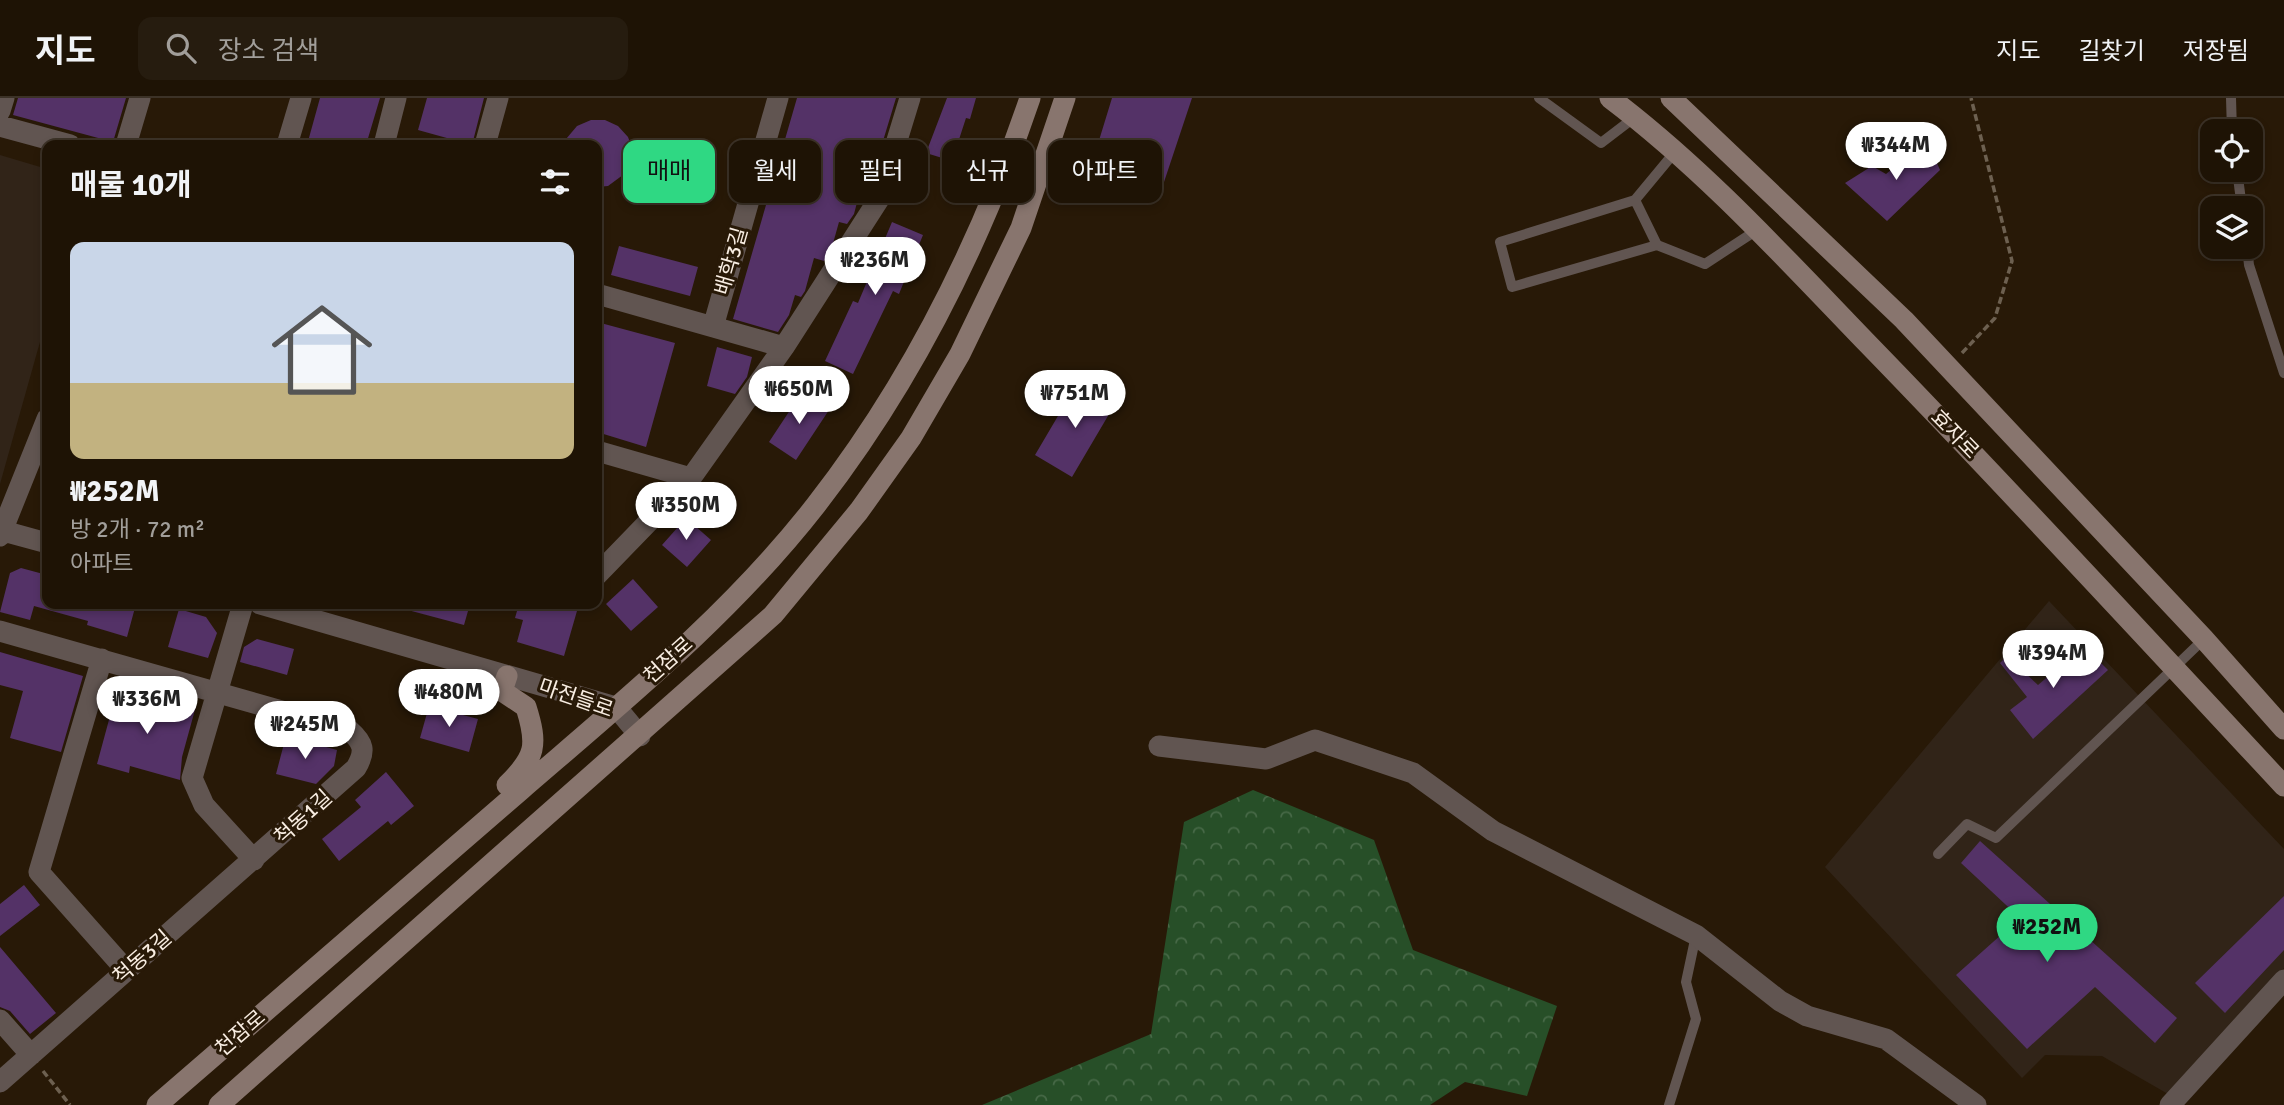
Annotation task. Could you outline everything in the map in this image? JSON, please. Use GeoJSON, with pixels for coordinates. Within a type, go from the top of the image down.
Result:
{"type":"FeatureCollection","features":[{"type":"Feature","properties":{"kind":"street"},"geometry":{"type":"LineString","coordinates":[[0,111],[4,98]]}},
{"type":"Feature","properties":{"kind":"street"},"geometry":{"type":"LineString","coordinates":[[127,140],[140,98]]}},
{"type":"Feature","properties":{"kind":"street"},"geometry":{"type":"LineString","coordinates":[[288,140],[301,98]]}},
{"type":"Feature","properties":{"kind":"street"},"geometry":{"type":"LineString","coordinates":[[385,140],[396,98]]}},
{"type":"Feature","properties":{"kind":"street"},"geometry":{"type":"LineString","coordinates":[[486,140],[498,98]]}},
{"type":"Feature","properties":{"kind":"street","name":"배학3길"},"geometry":{"type":"LineString","coordinates":[[713,327],[778,98]]}},
{"type":"Feature","properties":{"kind":"street"},"geometry":{"type":"LineString","coordinates":[[602,570],[691,478],[784,347],[879,200],[910,98]]}},
{"type":"Feature","properties":{"kind":"street","name":"천잠로"},"geometry":{"type":"LineString","coordinates":[[157,1105],[616,707],[715,618],[776,553],[869,433],[943,310],[1001,183],[1030,98]]}},
{"type":"Feature","properties":{"kind":"street","name":"천잠로"},"geometry":{"type":"LineString","coordinates":[[219,1105],[640,736],[773,615],[859,511],[911,438],[960,354],[1010,253],[1065,98]]}},
{"type":"Feature","properties":{"kind":"street","name":"효자로"},"geometry":{"type":"LineString","coordinates":[[1610,98],[1635,117],[1757,230],[2034,515],[2284,786]]}},
{"type":"Feature","properties":{"kind":"street","name":"효자로"},"geometry":{"type":"LineString","coordinates":[[1671,98],[1904,320],[2204,639],[2284,729]]}},
{"type":"Feature","properties":{"kind":"street"},"geometry":{"type":"LineString","coordinates":[[0,125],[52,140]]}},
{"type":"Feature","properties":{"kind":"street"},"geometry":{"type":"LineString","coordinates":[[602,295],[784,347]]}},
{"type":"Feature","properties":{"kind":"street"},"geometry":{"type":"LineString","coordinates":[[42,440],[1,532],[42,542]]}},
{"type":"Feature","properties":{"kind":"street"},"geometry":{"type":"LineString","coordinates":[[602,452],[691,478]]}},
{"type":"Feature","properties":{"kind":"street"},"geometry":{"type":"LineString","coordinates":[[215,694],[241,609]]}},
{"type":"Feature","properties":{"kind":"street","name":"마전들로"},"geometry":{"type":"LineString","coordinates":[[277,609],[616,707],[640,736]]}},
{"type":"Feature","properties":{"kind":"street","name":"척동1길"},"geometry":{"type":"LineString","coordinates":[[0,631],[349,730],[362,742],[364,755],[356,768],[254,860],[204,805],[192,778],[215,694]]}},
{"type":"Feature","properties":{"kind":"street"},"geometry":{"type":"LineString","coordinates":[[102,659],[39,872],[126,970]]}},
{"type":"Feature","properties":{"kind":"street"},"geometry":{"type":"LineString","coordinates":[[507,676],[502,691],[527,707],[535,737],[526,767],[503,790],[510,800]]}},
{"type":"Feature","properties":{"kind":"street"},"geometry":{"type":"LineString","coordinates":[[1159,746],[1266,760],[1315,740],[1413,773],[1493,831],[1696,935],[1780,1001],[1807,1016],[1886,1039],[1976,1105]]}},
{"type":"Feature","properties":{"kind":"street","name":"척동3길"},"geometry":{"type":"LineString","coordinates":[[0,1083],[254,860]]}},
{"type":"Feature","properties":{"kind":"street"},"geometry":{"type":"LineString","coordinates":[[2170,1105],[2284,980]]}},
{"type":"Feature","properties":{"kind":"street"},"geometry":{"type":"LineString","coordinates":[[0,1020],[31,1055]]}},
{"type":"Feature","properties":{"kind":"lane"},"geometry":{"type":"LineString","coordinates":[[1539,98],[1601,143],[1635,117]]}},
{"type":"Feature","properties":{"kind":"lane"},"geometry":{"type":"LineString","coordinates":[[2231,98],[2232,119]]}},
{"type":"Feature","properties":{"kind":"lane"},"geometry":{"type":"LineString","coordinates":[[1674,153],[1635,200],[1500,242],[1512,287],[1657,245],[1705,264],[1757,230]]}},
{"type":"Feature","properties":{"kind":"lane"},"geometry":{"type":"LineString","coordinates":[[1635,200],[1657,245]]}},
{"type":"Feature","properties":{"kind":"lane"},"geometry":{"type":"LineString","coordinates":[[2248,259],[2284,373]]}},
{"type":"Feature","properties":{"kind":"lane"},"geometry":{"type":"LineString","coordinates":[[1938,854],[1967,824],[1996,838],[2204,639]]}},
{"type":"Feature","properties":{"kind":"lane"},"geometry":{"type":"LineString","coordinates":[[1669,1105],[1696,1019],[1686,982],[1696,935]]}},
{"type":"Feature","properties":{"kind":"path"},"geometry":{"type":"LineString","coordinates":[[1948,367],[1995,318],[2012,261],[1970,98]]}},
{"type":"Feature","properties":{"kind":"path"},"geometry":{"type":"LineString","coordinates":[[31,1055],[70,1105]]}},
{"type":"Feature","properties":{"kind":"shaded area"},"geometry":{"type":"Polygon","coordinates":[[[0,155],[42,168],[42,335],[0,484],[0,155]]]}},
{"type":"Feature","properties":{"kind":"shaded area"},"geometry":{"type":"Polygon","coordinates":[[[2049,601],[2284,849],[2284,968],[2168,1094],[2102,1056],[2045,1055],[2022,1078],[1825,867],[2049,601]]]}},
{"type":"Feature","properties":{"kind":"green space"},"geometry":{"type":"Polygon","coordinates":[[[1253,790],[1374,840],[1413,950],[1557,1006],[1527,1096],[1465,1082],[1430,1105],[982,1105],[1151,1034],[1184,822],[1253,790]]]}},
{"type":"Feature","properties":{"kind":"building"},"geometry":{"type":"Polygon","coordinates":[[[18,98],[126,98],[114,140],[13,115],[18,98]]]}},
{"type":"Feature","properties":{"kind":"building"},"geometry":{"type":"Polygon","coordinates":[[[320,98],[380,98],[367,140],[308,140],[320,98]]]}},
{"type":"Feature","properties":{"kind":"building"},"geometry":{"type":"Polygon","coordinates":[[[427,98],[484,98],[473,140],[454,140],[418,130],[427,98]]]}},
{"type":"Feature","properties":{"kind":"building"},"geometry":{"type":"Polygon","coordinates":[[[797,98],[896,98],[883,140],[835,140],[835,203],[857,203],[854,214],[847,224],[839,222],[832,247],[824,261],[814,258],[805,291],[801,297],[795,295],[789,315],[778,332],[733,319],[767,203],[821,203],[821,140],[785,140],[797,98]]]}},
{"type":"Feature","properties":{"kind":"building"},"geometry":{"type":"Polygon","coordinates":[[[947,98],[976,98],[970,119],[966,118],[959,140],[942,140],[942,158],[928,154],[947,98]]]}},
{"type":"Feature","properties":{"kind":"building"},"geometry":{"type":"Polygon","coordinates":[[[1112,98],[1192,98],[1164,182],[1162,140],[1099,140],[1112,98]]]}},
{"type":"Feature","properties":{"kind":"building"},"geometry":{"type":"Polygon","coordinates":[[[591,120],[605,120],[618,126],[629,140],[623,140],[623,175],[608,186],[602,187],[602,140],[565,140],[577,126],[591,120]]]}},
{"type":"Feature","properties":{"kind":"building"},"geometry":{"type":"Polygon","coordinates":[[[1927,140],[1940,170],[1887,221],[1845,183],[1872,166],[1886,174],[1927,140]]]}},
{"type":"Feature","properties":{"kind":"building"},"geometry":{"type":"Polygon","coordinates":[[[892,222],[923,235],[899,294],[893,291],[853,374],[825,361],[853,301],[858,303],[892,222]]]}},
{"type":"Feature","properties":{"kind":"building"},"geometry":{"type":"Polygon","coordinates":[[[619,246],[698,267],[690,296],[611,275],[619,246]]]}},
{"type":"Feature","properties":{"kind":"building"},"geometry":{"type":"Polygon","coordinates":[[[602,323],[675,343],[646,447],[602,434],[602,323]]]}},
{"type":"Feature","properties":{"kind":"building"},"geometry":{"type":"Polygon","coordinates":[[[717,347],[752,357],[747,377],[735,394],[707,386],[717,347]]]}},
{"type":"Feature","properties":{"kind":"building"},"geometry":{"type":"Polygon","coordinates":[[[1078,382],[1115,404],[1072,477],[1035,455],[1078,382]]]}},
{"type":"Feature","properties":{"kind":"building"},"geometry":{"type":"Polygon","coordinates":[[[802,392],[829,410],[796,460],[769,442],[802,392]]]}},
{"type":"Feature","properties":{"kind":"building"},"geometry":{"type":"Polygon","coordinates":[[[686,518],[711,540],[687,567],[662,545],[686,518]]]}},
{"type":"Feature","properties":{"kind":"building"},"geometry":{"type":"Polygon","coordinates":[[[21,568],[42,574],[42,608],[34,606],[30,620],[0,612],[10,573],[21,568]]]}},
{"type":"Feature","properties":{"kind":"building"},"geometry":{"type":"Polygon","coordinates":[[[633,579],[658,607],[631,631],[606,604],[633,579]]]}},
{"type":"Feature","properties":{"kind":"building"},"geometry":{"type":"Polygon","coordinates":[[[45,609],[135,609],[127,637],[87,625],[88,621],[45,609]]]}},
{"type":"Feature","properties":{"kind":"building"},"geometry":{"type":"Polygon","coordinates":[[[179,609],[206,617],[217,633],[208,658],[168,647],[179,609]]]}},
{"type":"Feature","properties":{"kind":"building"},"geometry":{"type":"Polygon","coordinates":[[[404,609],[469,609],[464,625],[404,609]]]}},
{"type":"Feature","properties":{"kind":"building"},"geometry":{"type":"Polygon","coordinates":[[[518,609],[578,609],[564,656],[517,642],[523,620],[515,618],[518,609]]]}},
{"type":"Feature","properties":{"kind":"building"},"geometry":{"type":"Polygon","coordinates":[[[257,639],[294,649],[287,675],[240,662],[244,647],[257,639]]]}},
{"type":"Feature","properties":{"kind":"building"},"geometry":{"type":"Polygon","coordinates":[[[2084,646],[2108,670],[2033,739],[2010,710],[2027,697],[2000,663],[2007,656],[2038,685],[2084,646]]]}},
{"type":"Feature","properties":{"kind":"building"},"geometry":{"type":"Polygon","coordinates":[[[0,652],[83,676],[61,752],[10,738],[23,691],[0,685],[0,652]]]}},
{"type":"Feature","properties":{"kind":"building"},"geometry":{"type":"Polygon","coordinates":[[[116,694],[155,704],[158,695],[196,706],[182,757],[180,780],[130,766],[129,773],[97,764],[116,694]]]}},
{"type":"Feature","properties":{"kind":"building"},"geometry":{"type":"Polygon","coordinates":[[[429,706],[478,719],[469,752],[420,738],[429,706]]]}},
{"type":"Feature","properties":{"kind":"building"},"geometry":{"type":"Polygon","coordinates":[[[286,736],[337,750],[334,766],[316,784],[276,774],[286,736]]]}},
{"type":"Feature","properties":{"kind":"building"},"geometry":{"type":"Polygon","coordinates":[[[386,772],[414,806],[391,825],[388,821],[339,861],[322,839],[361,807],[355,800],[386,772]]]}},
{"type":"Feature","properties":{"kind":"building"},"geometry":{"type":"Polygon","coordinates":[[[1980,841],[2177,1018],[2155,1043],[2095,987],[2027,1049],[1956,975],[2020,918],[1961,863],[1980,841]]]}},
{"type":"Feature","properties":{"kind":"building"},"geometry":{"type":"Polygon","coordinates":[[[24,885],[40,905],[0,936],[0,904],[24,885]]]}},
{"type":"Feature","properties":{"kind":"building"},"geometry":{"type":"Polygon","coordinates":[[[2284,896],[2284,950],[2225,1013],[2195,983],[2284,896]]]}},
{"type":"Feature","properties":{"kind":"building"},"geometry":{"type":"Polygon","coordinates":[[[0,947],[56,1013],[30,1034],[10,1011],[0,1007],[0,947]]]}}]}
